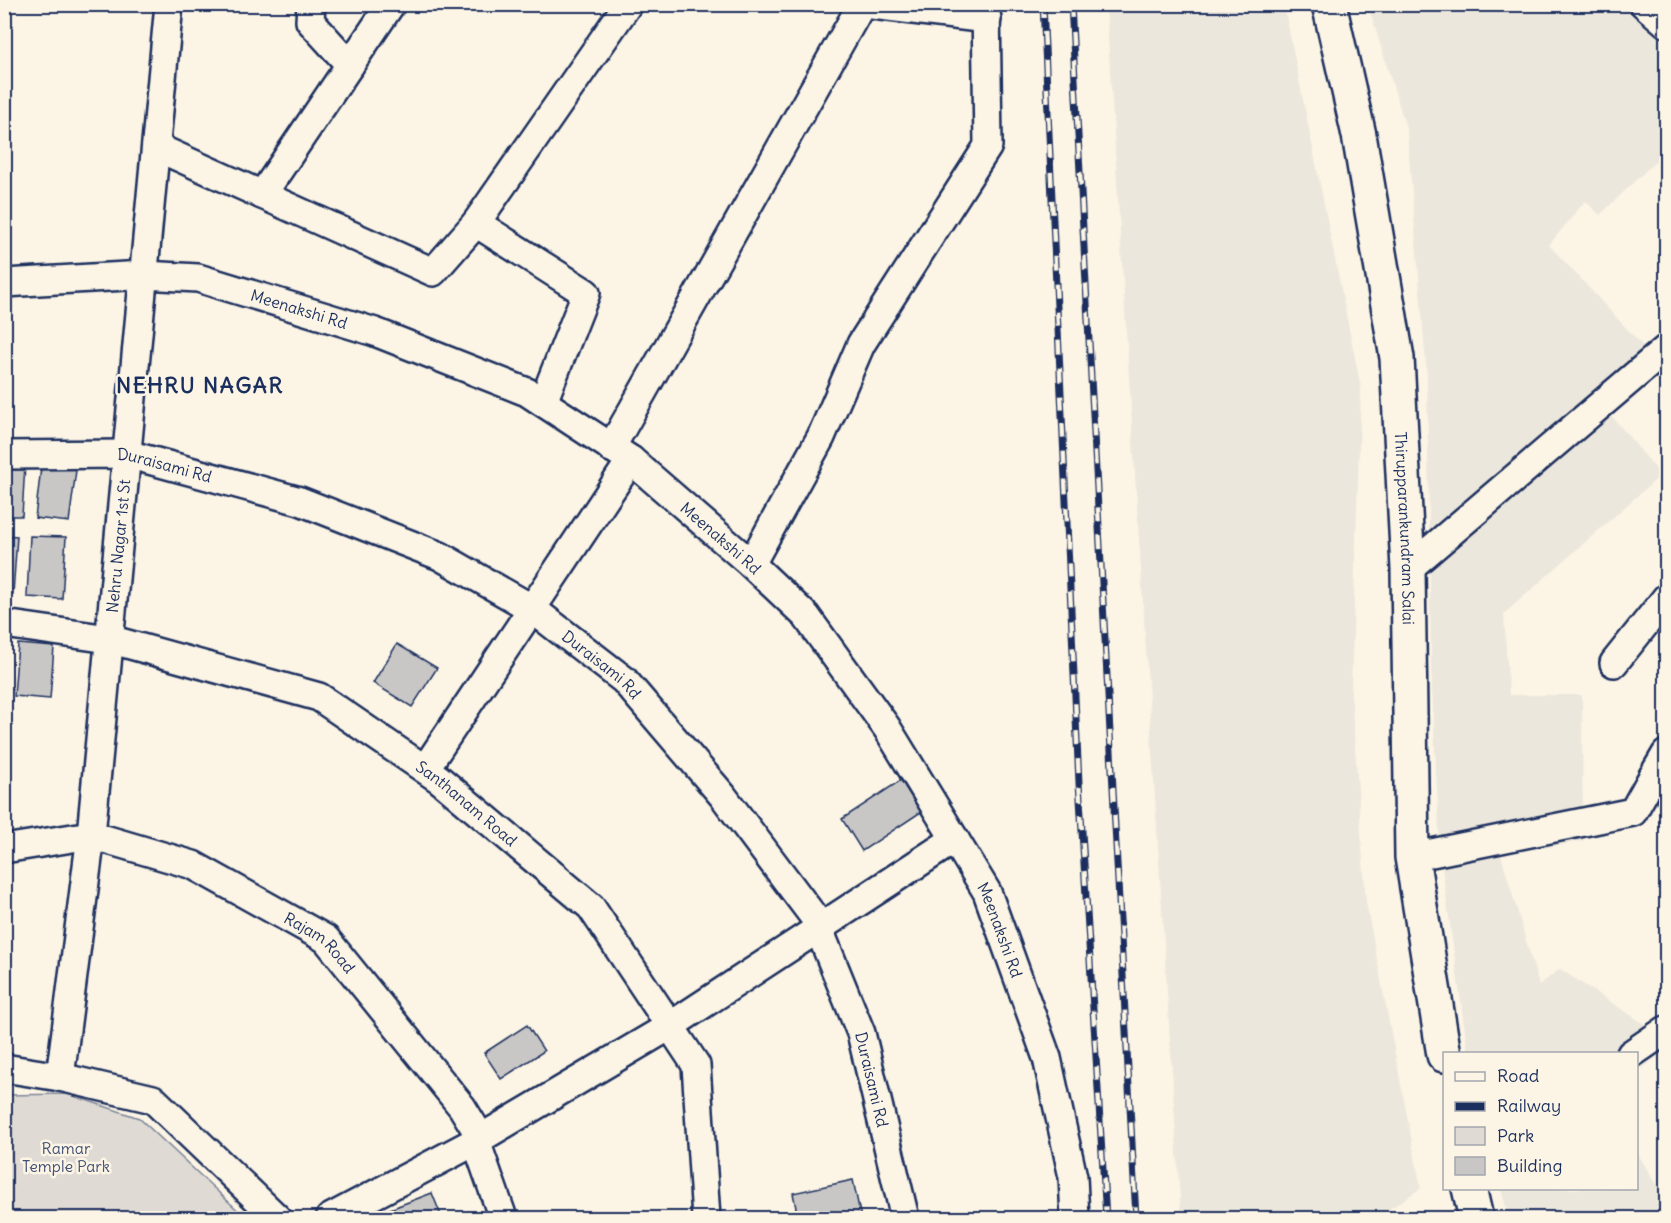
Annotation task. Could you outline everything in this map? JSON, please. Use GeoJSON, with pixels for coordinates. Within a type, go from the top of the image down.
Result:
{"type":"FeatureCollection","features":[{"type":"Feature","properties":{"kind":"main road","name":"Thirupparankundram Salai"},"geometry":{"type":"LineString","coordinates":[[1329,4],[1359,135],[1397,358],[1408,569],[1412,857],[1444,1052]]}},
{"type":"Feature","properties":{"kind":"main road"},"geometry":{"type":"LineString","coordinates":[[1469,1190],[1476,1218]]}},
{"type":"Feature","properties":{"kind":"street","name":"Nehru Nagar 1st St"},"geometry":{"type":"LineString","coordinates":[[60,1077],[91,835],[169,4]]}},
{"type":"Feature","properties":{"kind":"street"},"geometry":{"type":"LineString","coordinates":[[311,4],[310,21],[350,65]]}},
{"type":"Feature","properties":{"kind":"street"},"geometry":{"type":"LineString","coordinates":[[262,195],[391,4]]}},
{"type":"Feature","properties":{"kind":"street"},"geometry":{"type":"LineString","coordinates":[[156,147],[433,272],[476,223],[628,4]]}},
{"type":"Feature","properties":{"kind":"street"},"geometry":{"type":"LineString","coordinates":[[425,769],[531,608],[621,454],[863,4],[986,12],[988,146],[861,344],[821,437],[751,564]]}},
{"type":"Feature","properties":{"kind":"street"},"geometry":{"type":"LineString","coordinates":[[1644,4],[1666,23]]}},
{"type":"Feature","properties":{"kind":"street"},"geometry":{"type":"LineString","coordinates":[[476,223],[586,293],[543,402]]}},
{"type":"Feature","properties":{"kind":"street","name":"Meenakshi Rd"},"geometry":{"type":"LineString","coordinates":[[4,283],[144,276],[198,278],[375,332],[527,392],[621,454],[751,564],[806,616],[887,728],[987,892],[1047,1058],[1073,1177],[1075,1218]]}},
{"type":"Feature","properties":{"kind":"street"},"geometry":{"type":"LineString","coordinates":[[1408,569],[1664,355]]}},
{"type":"Feature","properties":{"kind":"street","name":"Duraisami Rd"},"geometry":{"type":"LineString","coordinates":[[4,455],[127,454],[300,501],[440,556],[531,608],[624,680],[723,796],[814,917],[861,1033],[904,1218]]}},
{"type":"Feature","properties":{"kind":"street"},"geometry":{"type":"LineString","coordinates":[[1614,663],[1666,598]]}},
{"type":"Feature","properties":{"kind":"street","name":"Santhanam Road"},"geometry":{"type":"LineString","coordinates":[[4,624],[109,639],[319,697],[425,769],[591,907],[696,1065],[706,1218]]}},
{"type":"Feature","properties":{"kind":"street"},"geometry":{"type":"LineString","coordinates":[[1412,857],[1633,812],[1662,772]]}},
{"type":"Feature","properties":{"kind":"street","name":"Rajam Road"},"geometry":{"type":"LineString","coordinates":[[4,849],[91,835],[193,865],[326,939],[462,1107],[479,1140],[504,1218]]}},
{"type":"Feature","properties":{"kind":"street"},"geometry":{"type":"LineString","coordinates":[[330,1218],[479,1140],[670,1026],[955,839]]}},
{"type":"Feature","properties":{"kind":"street"},"geometry":{"type":"LineString","coordinates":[[1633,1052],[1666,1030]]}},
{"type":"Feature","properties":{"kind":"street"},"geometry":{"type":"LineString","coordinates":[[4,1068],[60,1077],[153,1099],[277,1218]]}},
{"type":"Feature","properties":{"kind":"shaded area"},"geometry":{"type":"Polygon","coordinates":[[[1106,5],[1284,5],[1361,388],[1351,692],[1366,902],[1421,1188],[1376,1218],[1181,1218],[1106,5]]]}},
{"type":"Feature","properties":{"kind":"shaded area"},"geometry":{"type":"Polygon","coordinates":[[[1368,5],[1666,5],[1666,151],[1600,215],[1585,201],[1549,245],[1657,361],[1605,408],[1661,475],[1504,614],[1509,695],[1582,695],[1583,841],[1501,855],[1539,985],[1560,969],[1666,1038],[1666,1050],[1638,1071],[1638,1052],[1468,1052],[1440,853],[1431,666],[1427,377],[1407,131],[1368,5]]]}},
{"type":"Feature","properties":{"kind":"shaded area"},"geometry":{"type":"Polygon","coordinates":[[[1638,1154],[1666,1202],[1666,1218],[1509,1218],[1501,1190],[1638,1190],[1638,1154]]]}},
{"type":"Feature","properties":{"kind":"green space","name":"Ramar Temple Park"},"geometry":{"type":"Polygon","coordinates":[[[68,1094],[139,1118],[246,1218],[21,1218],[5,1213],[5,1095],[68,1094]]]}},
{"type":"Feature","properties":{"kind":"building"},"geometry":{"type":"Polygon","coordinates":[[[42,459],[77,463],[69,522],[35,518],[42,459]]]}},
{"type":"Feature","properties":{"kind":"building"},"geometry":{"type":"Polygon","coordinates":[[[4,463],[25,464],[22,516],[4,516],[4,463]]]}},
{"type":"Feature","properties":{"kind":"building"},"geometry":{"type":"Polygon","coordinates":[[[4,535],[17,536],[13,594],[4,593],[4,535]]]}},
{"type":"Feature","properties":{"kind":"building"},"geometry":{"type":"Polygon","coordinates":[[[30,536],[66,537],[62,599],[27,597],[30,536]]]}},
{"type":"Feature","properties":{"kind":"building"},"geometry":{"type":"Polygon","coordinates":[[[18,644],[54,647],[50,699],[14,696],[18,644]]]}},
{"type":"Feature","properties":{"kind":"building"},"geometry":{"type":"Polygon","coordinates":[[[397,644],[437,668],[412,707],[373,683],[397,644]]]}},
{"type":"Feature","properties":{"kind":"building"},"geometry":{"type":"Polygon","coordinates":[[[4,647],[7,648],[6,695],[4,695],[4,647]]]}},
{"type":"Feature","properties":{"kind":"building"},"geometry":{"type":"Polygon","coordinates":[[[901,780],[921,812],[862,851],[842,819],[901,780]]]}},
{"type":"Feature","properties":{"kind":"building"},"geometry":{"type":"Polygon","coordinates":[[[527,1025],[544,1051],[501,1079],[484,1053],[527,1025]]]}},
{"type":"Feature","properties":{"kind":"building"},"geometry":{"type":"Polygon","coordinates":[[[853,1180],[861,1218],[798,1218],[793,1193],[853,1180]]]}},
{"type":"Feature","properties":{"kind":"building"},"geometry":{"type":"Polygon","coordinates":[[[432,1193],[442,1218],[373,1218],[372,1216],[432,1193]]]}},
{"type":"Feature","properties":{"kind":"railway"},"geometry":{"type":"LineString","coordinates":[[1043,4],[1079,783],[1106,1218]]}},
{"type":"Feature","properties":{"kind":"railway"},"geometry":{"type":"LineString","coordinates":[[1071,4],[1136,1218]]}},
{"type":"Feature","properties":{"kind":"district","name":"NEHRU NAGAR"},"geometry":{"type":"Point","coordinates":[200,385]}}]}
